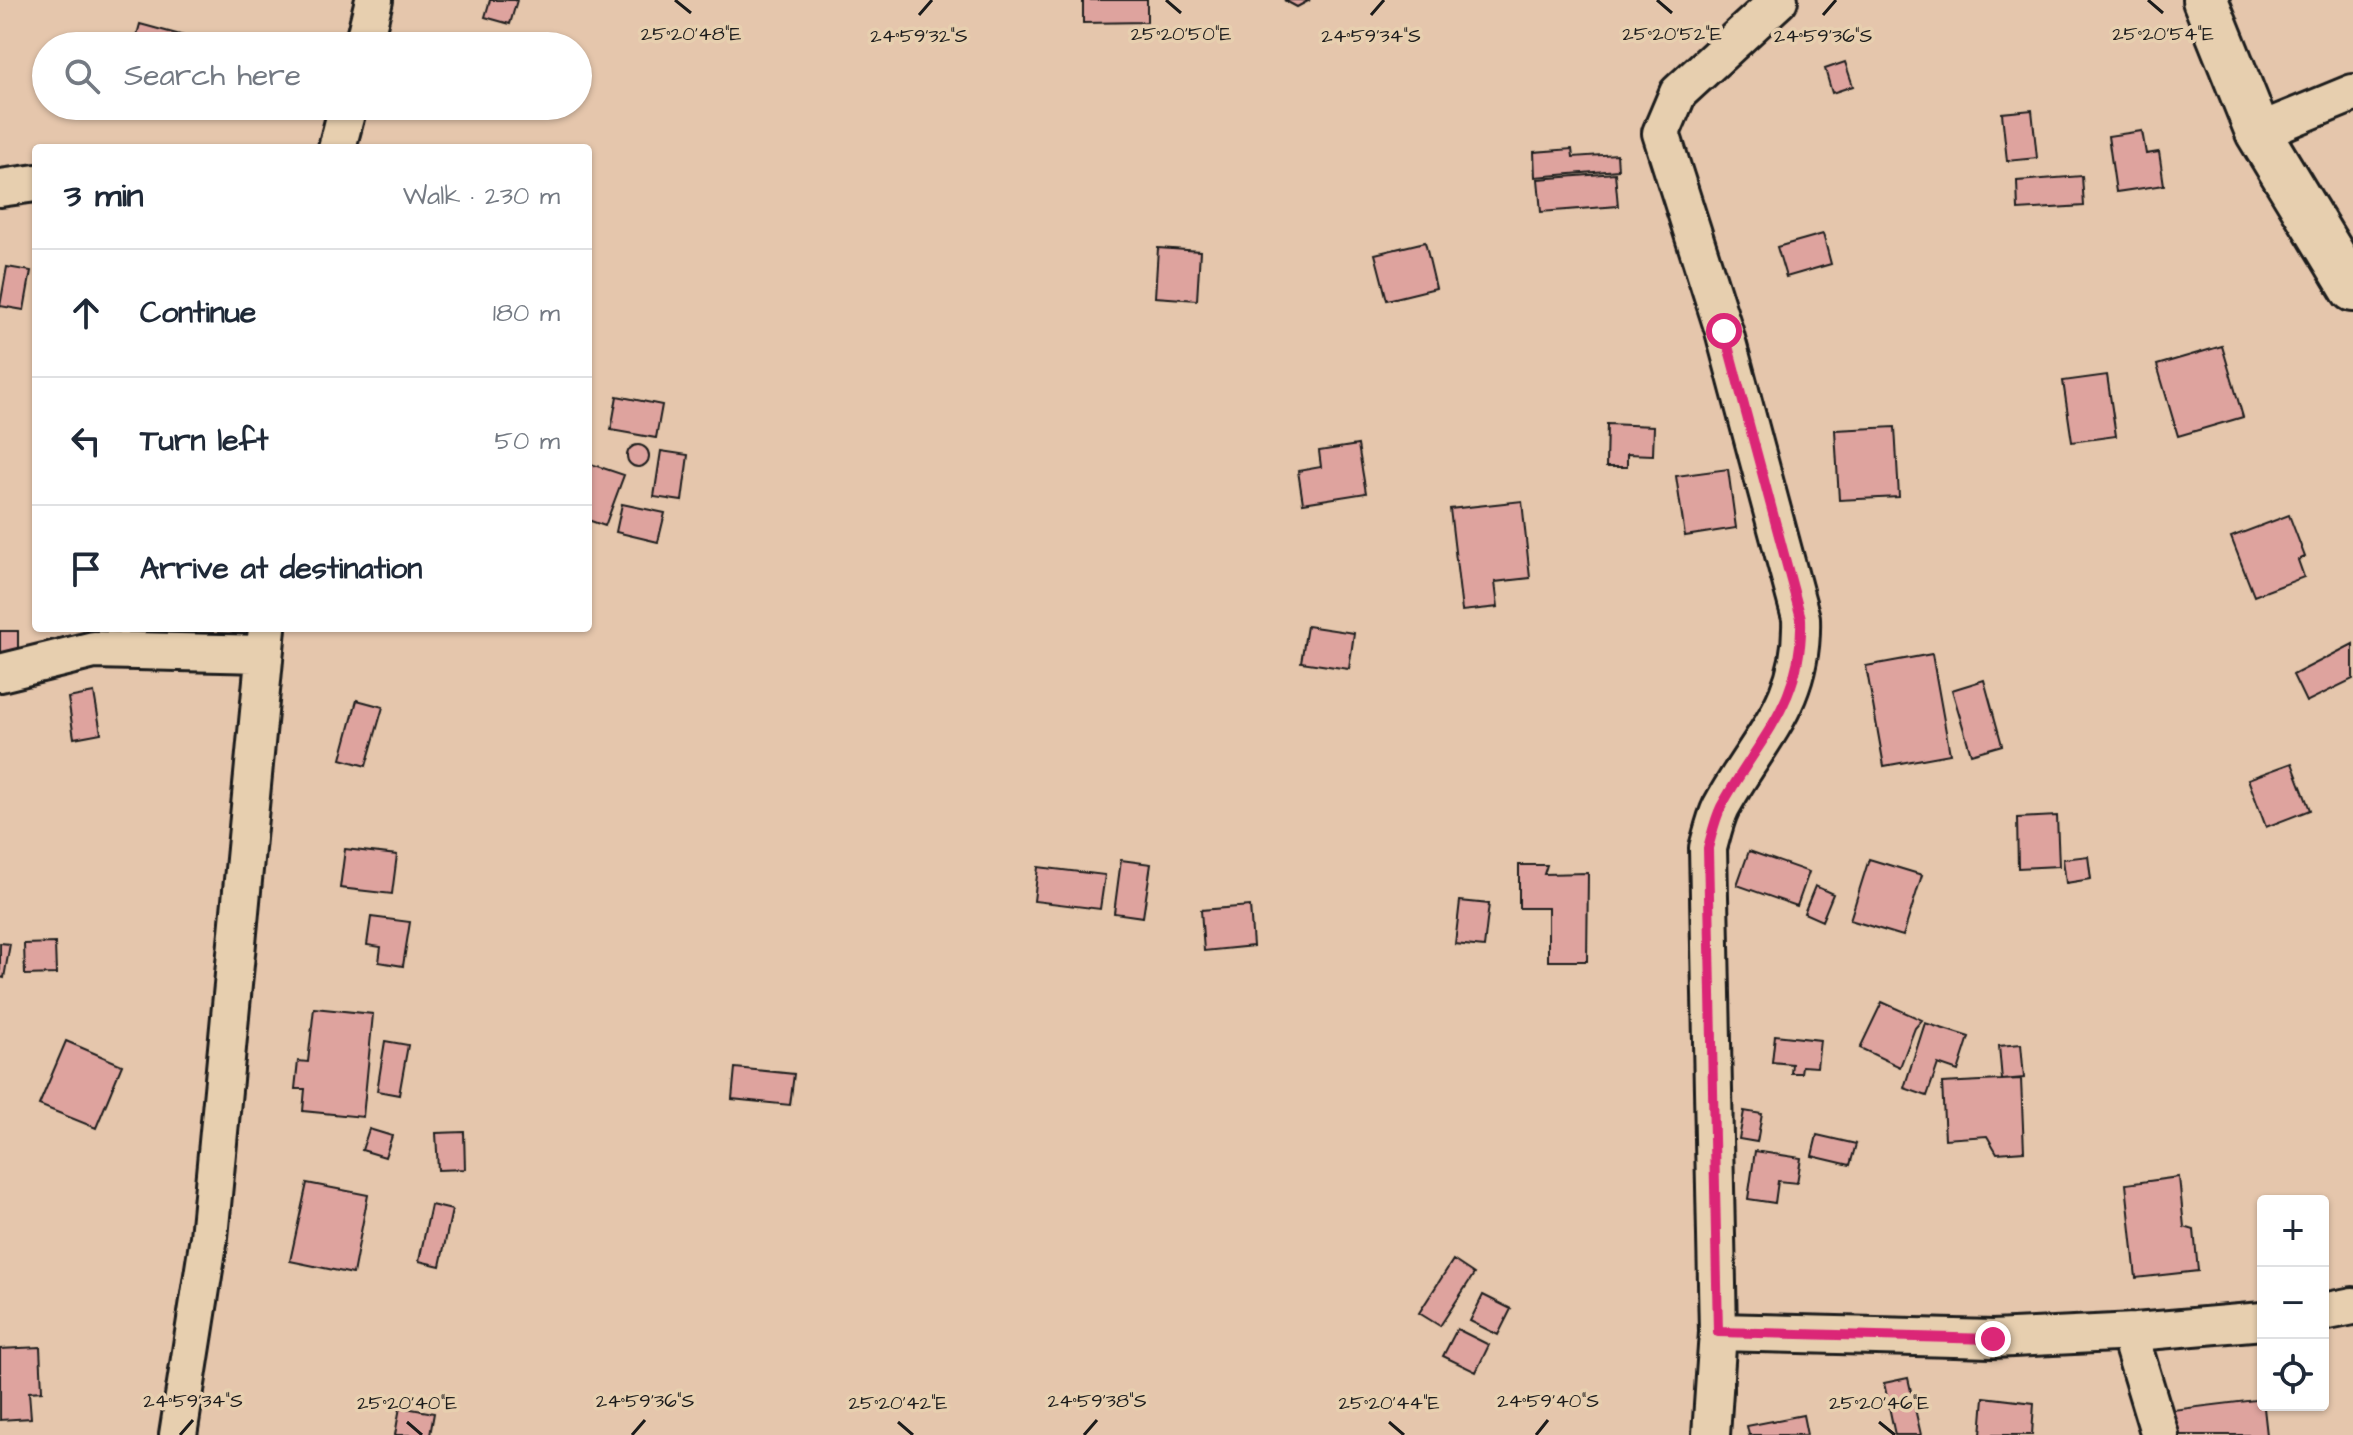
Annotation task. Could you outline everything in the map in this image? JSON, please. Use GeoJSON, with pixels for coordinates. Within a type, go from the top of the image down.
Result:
{"type":"FeatureCollection","features":[{"type":"Feature","properties":{"kind":"street"},"geometry":{"type":"LineString","coordinates":[[366,32],[374,0]]}},
{"type":"Feature","properties":{"kind":"street"},"geometry":{"type":"LineString","coordinates":[[1711,1435],[1718,1332],[1708,848],[1720,809],[1786,704],[1802,653],[1801,618],[1724,331],[1661,133],[1678,93],[1779,0]]}},
{"type":"Feature","properties":{"kind":"street"},"geometry":{"type":"LineString","coordinates":[[2205,0],[2258,132],[2353,289]]}},
{"type":"Feature","properties":{"kind":"street"},"geometry":{"type":"LineString","coordinates":[[2258,132],[2353,93]]}},
{"type":"Feature","properties":{"kind":"street"},"geometry":{"type":"LineString","coordinates":[[338,144],[344,120]]}},
{"type":"Feature","properties":{"kind":"street"},"geometry":{"type":"LineString","coordinates":[[0,188],[32,184]]}},
{"type":"Feature","properties":{"kind":"street"},"geometry":{"type":"LineString","coordinates":[[0,673],[94,650],[265,641],[209,1237],[178,1435]]}},
{"type":"Feature","properties":{"kind":"street"},"geometry":{"type":"LineString","coordinates":[[2329,1311],[2353,1306]]}},
{"type":"Feature","properties":{"kind":"street"},"geometry":{"type":"LineString","coordinates":[[1718,1332],[1993,1339],[2129,1333],[2257,1322]]}},
{"type":"Feature","properties":{"kind":"street"},"geometry":{"type":"LineString","coordinates":[[2129,1333],[2160,1435]]}},
{"type":"Feature","properties":{"kind":"building"},"geometry":{"type":"Polygon","coordinates":[[[490,0],[517,0],[510,24],[485,17],[490,0]]]}},
{"type":"Feature","properties":{"kind":"building"},"geometry":{"type":"Polygon","coordinates":[[[1083,0],[1147,0],[1147,22],[1083,23],[1083,0]]]}},
{"type":"Feature","properties":{"kind":"building"},"geometry":{"type":"Polygon","coordinates":[[[1284,0],[1310,0],[1297,7],[1284,0]]]}},
{"type":"Feature","properties":{"kind":"building"},"geometry":{"type":"Polygon","coordinates":[[[140,24],[169,32],[138,32],[140,24]]]}},
{"type":"Feature","properties":{"kind":"building"},"geometry":{"type":"Polygon","coordinates":[[[1845,62],[1853,86],[1832,93],[1825,69],[1845,62]]]}},
{"type":"Feature","properties":{"kind":"building"},"geometry":{"type":"Polygon","coordinates":[[[2032,110],[2037,158],[2007,161],[2002,113],[2032,110]]]}},
{"type":"Feature","properties":{"kind":"building"},"geometry":{"type":"Polygon","coordinates":[[[2142,131],[2146,154],[2159,152],[2164,185],[2116,192],[2108,136],[2142,131]]]}},
{"type":"Feature","properties":{"kind":"building"},"geometry":{"type":"Polygon","coordinates":[[[1572,149],[1573,157],[1617,154],[1618,170],[1535,177],[1534,152],[1572,149]]]}},
{"type":"Feature","properties":{"kind":"building"},"geometry":{"type":"Polygon","coordinates":[[[1615,173],[1618,206],[1541,212],[1538,179],[1615,173]]]}},
{"type":"Feature","properties":{"kind":"building"},"geometry":{"type":"Polygon","coordinates":[[[2082,176],[2084,206],[2018,210],[2017,181],[2082,176]]]}},
{"type":"Feature","properties":{"kind":"building"},"geometry":{"type":"Polygon","coordinates":[[[1823,234],[1831,264],[1786,277],[1777,247],[1823,234]]]}},
{"type":"Feature","properties":{"kind":"building"},"geometry":{"type":"Polygon","coordinates":[[[1425,242],[1436,288],[1387,300],[1375,254],[1425,242]]]}},
{"type":"Feature","properties":{"kind":"building"},"geometry":{"type":"Polygon","coordinates":[[[1158,248],[1200,251],[1197,300],[1155,297],[1158,248]]]}},
{"type":"Feature","properties":{"kind":"building"},"geometry":{"type":"Polygon","coordinates":[[[7,267],[31,271],[24,310],[0,306],[7,267]]]}},
{"type":"Feature","properties":{"kind":"building"},"geometry":{"type":"Polygon","coordinates":[[[2222,346],[2243,417],[2178,436],[2157,365],[2222,346]]]}},
{"type":"Feature","properties":{"kind":"building"},"geometry":{"type":"Polygon","coordinates":[[[2107,375],[2116,436],[2072,442],[2063,381],[2107,375]]]}},
{"type":"Feature","properties":{"kind":"building"},"geometry":{"type":"Polygon","coordinates":[[[617,396],[662,405],[656,438],[611,430],[617,396]]]}},
{"type":"Feature","properties":{"kind":"building"},"geometry":{"type":"Polygon","coordinates":[[[1607,424],[1654,426],[1653,455],[1627,454],[1627,467],[1606,467],[1607,424]]]}},
{"type":"Feature","properties":{"kind":"building"},"geometry":{"type":"Polygon","coordinates":[[[1895,427],[1899,497],[1839,500],[1835,430],[1895,427]]]}},
{"type":"Feature","properties":{"kind":"building"},"geometry":{"type":"Polygon","coordinates":[[[634,445],[642,445],[649,456],[642,467],[634,467],[627,460],[627,452],[634,445]]]}},
{"type":"Feature","properties":{"kind":"building"},"geometry":{"type":"Polygon","coordinates":[[[1358,445],[1366,493],[1303,503],[1298,471],[1321,467],[1319,451],[1358,445]]]}},
{"type":"Feature","properties":{"kind":"building"},"geometry":{"type":"Polygon","coordinates":[[[661,451],[688,455],[682,501],[654,497],[661,451]]]}},
{"type":"Feature","properties":{"kind":"building"},"geometry":{"type":"Polygon","coordinates":[[[592,464],[624,475],[605,526],[592,521],[592,464]]]}},
{"type":"Feature","properties":{"kind":"building"},"geometry":{"type":"Polygon","coordinates":[[[1728,469],[1736,528],[1685,536],[1676,476],[1728,469]]]}},
{"type":"Feature","properties":{"kind":"building"},"geometry":{"type":"Polygon","coordinates":[[[1522,501],[1530,578],[1495,582],[1498,607],[1462,611],[1450,509],[1522,501]]]}},
{"type":"Feature","properties":{"kind":"building"},"geometry":{"type":"Polygon","coordinates":[[[622,504],[665,513],[658,542],[616,532],[622,504]]]}},
{"type":"Feature","properties":{"kind":"building"},"geometry":{"type":"Polygon","coordinates":[[[2289,515],[2305,557],[2298,560],[2304,577],[2254,596],[2231,537],[2289,515]]]}},
{"type":"Feature","properties":{"kind":"building"},"geometry":{"type":"Polygon","coordinates":[[[1307,626],[1354,633],[1349,669],[1301,662],[1307,626]]]}},
{"type":"Feature","properties":{"kind":"building"},"geometry":{"type":"Polygon","coordinates":[[[0,631],[18,631],[18,658],[0,658],[0,631]]]}},
{"type":"Feature","properties":{"kind":"building"},"geometry":{"type":"Polygon","coordinates":[[[2353,644],[2353,679],[2306,702],[2293,675],[2353,644]]]}},
{"type":"Feature","properties":{"kind":"building"},"geometry":{"type":"Polygon","coordinates":[[[1932,654],[1950,754],[1884,766],[1866,666],[1932,654]]]}},
{"type":"Feature","properties":{"kind":"building"},"geometry":{"type":"Polygon","coordinates":[[[1984,680],[2002,745],[1971,754],[1952,690],[1984,680]]]}},
{"type":"Feature","properties":{"kind":"building"},"geometry":{"type":"Polygon","coordinates":[[[94,693],[101,733],[74,738],[68,698],[94,693]]]}},
{"type":"Feature","properties":{"kind":"building"},"geometry":{"type":"Polygon","coordinates":[[[357,700],[383,707],[366,766],[341,759],[357,700]]]}},
{"type":"Feature","properties":{"kind":"building"},"geometry":{"type":"Polygon","coordinates":[[[2292,763],[2310,810],[2266,827],[2248,779],[2292,763]]]}},
{"type":"Feature","properties":{"kind":"building"},"geometry":{"type":"Polygon","coordinates":[[[2057,816],[2059,866],[2018,868],[2017,818],[2057,816]]]}},
{"type":"Feature","properties":{"kind":"building"},"geometry":{"type":"Polygon","coordinates":[[[345,849],[397,855],[392,894],[340,888],[345,849]]]}},
{"type":"Feature","properties":{"kind":"building"},"geometry":{"type":"Polygon","coordinates":[[[1749,851],[1809,872],[1797,906],[1737,885],[1749,851]]]}},
{"type":"Feature","properties":{"kind":"building"},"geometry":{"type":"Polygon","coordinates":[[[2088,856],[2091,879],[2066,883],[2063,859],[2088,856]]]}},
{"type":"Feature","properties":{"kind":"building"},"geometry":{"type":"Polygon","coordinates":[[[1869,859],[1922,875],[1903,936],[1850,920],[1869,859]]]}},
{"type":"Feature","properties":{"kind":"building"},"geometry":{"type":"Polygon","coordinates":[[[1121,860],[1151,864],[1143,917],[1114,913],[1121,860]]]}},
{"type":"Feature","properties":{"kind":"building"},"geometry":{"type":"Polygon","coordinates":[[[1519,865],[1547,865],[1544,874],[1588,873],[1587,961],[1548,961],[1548,908],[1519,908],[1519,865]]]}},
{"type":"Feature","properties":{"kind":"building"},"geometry":{"type":"Polygon","coordinates":[[[1038,867],[1105,875],[1100,909],[1034,901],[1038,867]]]}},
{"type":"Feature","properties":{"kind":"building"},"geometry":{"type":"Polygon","coordinates":[[[1815,886],[1833,894],[1822,921],[1804,913],[1815,886]]]}},
{"type":"Feature","properties":{"kind":"building"},"geometry":{"type":"Polygon","coordinates":[[[1460,901],[1489,904],[1484,947],[1455,944],[1460,901]]]}},
{"type":"Feature","properties":{"kind":"building"},"geometry":{"type":"Polygon","coordinates":[[[1250,906],[1253,946],[1204,951],[1201,910],[1250,906]]]}},
{"type":"Feature","properties":{"kind":"building"},"geometry":{"type":"Polygon","coordinates":[[[371,917],[410,922],[403,966],[379,962],[381,947],[367,945],[371,917]]]}},
{"type":"Feature","properties":{"kind":"building"},"geometry":{"type":"Polygon","coordinates":[[[0,943],[10,944],[4,978],[0,977],[0,943]]]}},
{"type":"Feature","properties":{"kind":"building"},"geometry":{"type":"Polygon","coordinates":[[[55,943],[56,974],[25,975],[24,944],[55,943]]]}},
{"type":"Feature","properties":{"kind":"building"},"geometry":{"type":"Polygon","coordinates":[[[1882,1002],[1922,1020],[1915,1028],[1900,1067],[1860,1048],[1882,1002]]]}},
{"type":"Feature","properties":{"kind":"building"},"geometry":{"type":"Polygon","coordinates":[[[314,1008],[373,1014],[363,1117],[303,1111],[305,1089],[295,1089],[298,1061],[308,1062],[314,1008]]]}},
{"type":"Feature","properties":{"kind":"building"},"geometry":{"type":"Polygon","coordinates":[[[1925,1023],[1969,1037],[1958,1071],[1938,1064],[1927,1096],[1904,1088],[1925,1023]]]}},
{"type":"Feature","properties":{"kind":"building"},"geometry":{"type":"Polygon","coordinates":[[[1775,1035],[1820,1040],[1817,1067],[1802,1066],[1801,1073],[1791,1073],[1792,1064],[1772,1062],[1775,1035]]]}},
{"type":"Feature","properties":{"kind":"building"},"geometry":{"type":"Polygon","coordinates":[[[66,1041],[122,1065],[96,1128],[39,1105],[66,1041]]]}},
{"type":"Feature","properties":{"kind":"building"},"geometry":{"type":"Polygon","coordinates":[[[385,1041],[408,1045],[399,1095],[377,1091],[385,1041]]]}},
{"type":"Feature","properties":{"kind":"building"},"geometry":{"type":"Polygon","coordinates":[[[2021,1044],[2024,1078],[2002,1080],[1999,1046],[2021,1044]]]}},
{"type":"Feature","properties":{"kind":"building"},"geometry":{"type":"Polygon","coordinates":[[[735,1068],[794,1074],[790,1105],[732,1099],[735,1068]]]}},
{"type":"Feature","properties":{"kind":"building"},"geometry":{"type":"Polygon","coordinates":[[[2021,1079],[2024,1151],[1997,1153],[1987,1136],[1945,1139],[1942,1083],[2021,1079]]]}},
{"type":"Feature","properties":{"kind":"building"},"geometry":{"type":"Polygon","coordinates":[[[1744,1111],[1762,1114],[1757,1142],[1739,1139],[1744,1111]]]}},
{"type":"Feature","properties":{"kind":"building"},"geometry":{"type":"Polygon","coordinates":[[[369,1129],[392,1136],[385,1157],[362,1150],[369,1129]]]}},
{"type":"Feature","properties":{"kind":"building"},"geometry":{"type":"Polygon","coordinates":[[[464,1132],[465,1169],[438,1170],[436,1133],[464,1132]]]}},
{"type":"Feature","properties":{"kind":"building"},"geometry":{"type":"Polygon","coordinates":[[[1817,1135],[1856,1144],[1850,1165],[1812,1156],[1817,1135]]]}},
{"type":"Feature","properties":{"kind":"building"},"geometry":{"type":"Polygon","coordinates":[[[1755,1151],[1801,1158],[1797,1183],[1778,1181],[1775,1203],[1748,1199],[1755,1151]]]}},
{"type":"Feature","properties":{"kind":"building"},"geometry":{"type":"Polygon","coordinates":[[[2179,1177],[2184,1227],[2194,1230],[2198,1271],[2136,1278],[2126,1184],[2179,1177]]]}},
{"type":"Feature","properties":{"kind":"building"},"geometry":{"type":"Polygon","coordinates":[[[307,1183],[368,1195],[353,1274],[290,1261],[307,1183]]]}},
{"type":"Feature","properties":{"kind":"building"},"geometry":{"type":"Polygon","coordinates":[[[431,1205],[452,1210],[440,1266],[419,1261],[431,1205]]]}},
{"type":"Feature","properties":{"kind":"building"},"geometry":{"type":"Polygon","coordinates":[[[1453,1260],[1474,1274],[1440,1326],[1419,1313],[1453,1260]]]}},
{"type":"Feature","properties":{"kind":"building"},"geometry":{"type":"Polygon","coordinates":[[[1483,1295],[1511,1309],[1498,1335],[1470,1321],[1483,1295]]]}},
{"type":"Feature","properties":{"kind":"building"},"geometry":{"type":"Polygon","coordinates":[[[1457,1329],[1489,1345],[1476,1372],[1443,1356],[1457,1329]]]}},
{"type":"Feature","properties":{"kind":"building"},"geometry":{"type":"Polygon","coordinates":[[[40,1347],[42,1391],[29,1392],[31,1418],[0,1420],[0,1349],[40,1347]]]}},
{"type":"Feature","properties":{"kind":"building"},"geometry":{"type":"Polygon","coordinates":[[[1908,1378],[1921,1435],[1895,1435],[1884,1383],[1908,1378]]]}},
{"type":"Feature","properties":{"kind":"building"},"geometry":{"type":"Polygon","coordinates":[[[1984,1397],[2034,1403],[2032,1435],[1981,1435],[1984,1397]]]}},
{"type":"Feature","properties":{"kind":"building"},"geometry":{"type":"Polygon","coordinates":[[[2257,1400],[2257,1411],[2264,1411],[2267,1435],[2175,1435],[2172,1410],[2257,1400]]]}},
{"type":"Feature","properties":{"kind":"building"},"geometry":{"type":"Polygon","coordinates":[[[400,1407],[434,1413],[430,1435],[395,1435],[400,1407]]]}},
{"type":"Feature","properties":{"kind":"building"},"geometry":{"type":"Polygon","coordinates":[[[1803,1415],[1807,1435],[1749,1435],[1747,1426],[1803,1415]]]}},
{"type":"Feature","properties":{"kind":"route"},"geometry":{"type":"LineString","coordinates":[[1724,331],[1801,618],[1802,653],[1786,704],[1720,809],[1708,848],[1718,1332],[1993,1339]]}}]}
